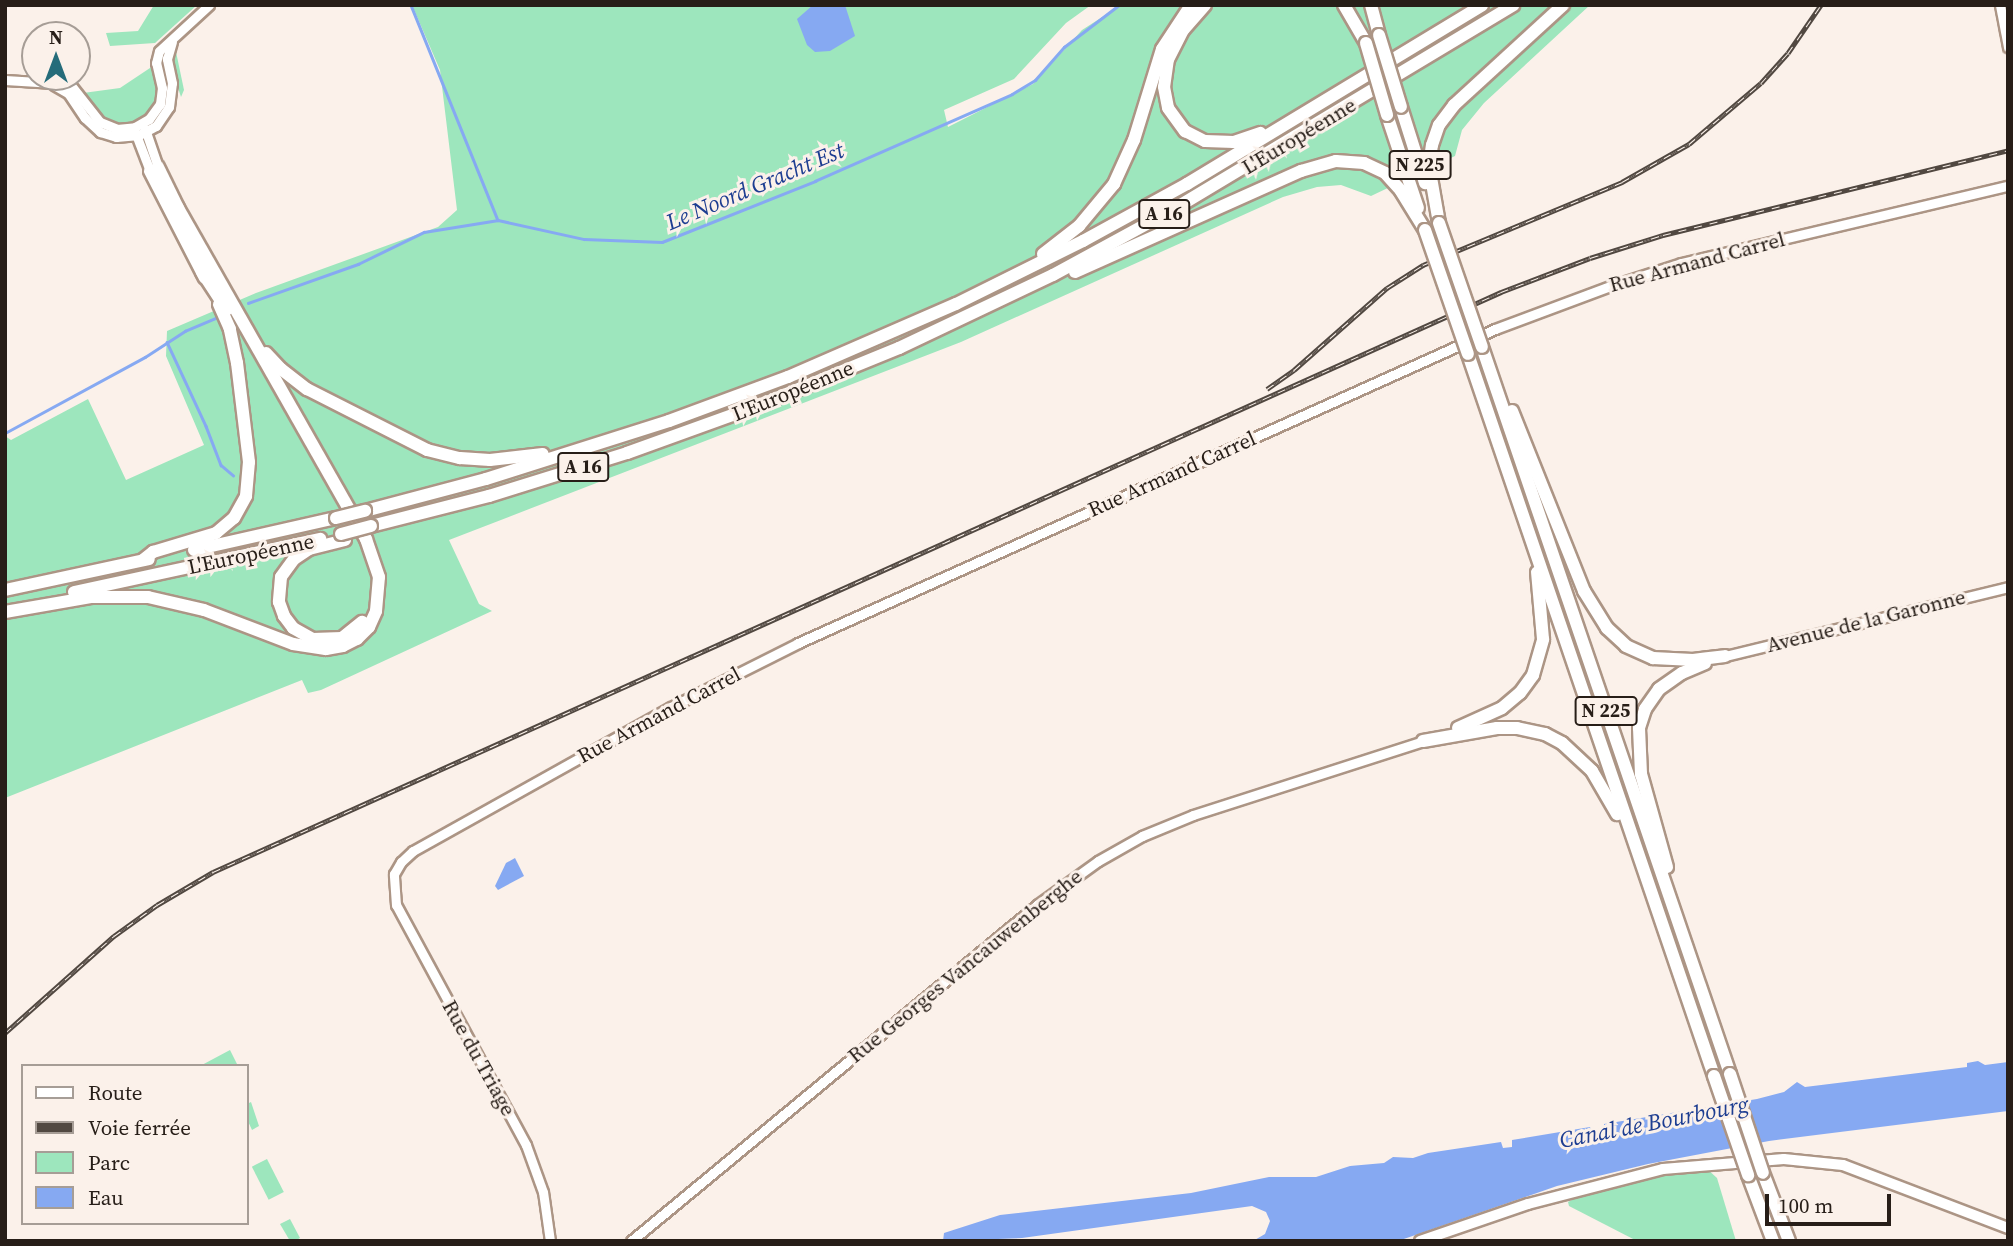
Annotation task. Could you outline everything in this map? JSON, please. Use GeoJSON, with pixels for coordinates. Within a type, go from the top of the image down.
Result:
{"type":"FeatureCollection","features":[{"type":"Feature","properties":{"kind":"highway"},"geometry":{"type":"LineString","coordinates":[[956,304],[1057,245],[1100,205],[1114,184],[1130,150],[1162,49],[1175,25],[1191,5]]}},
{"type":"Feature","properties":{"kind":"highway"},"geometry":{"type":"LineString","coordinates":[[1205,5],[1179,35],[1167,64],[1164,96],[1177,122],[1195,137],[1222,144],[1246,139],[1293,121]]}},
{"type":"Feature","properties":{"kind":"highway"},"geometry":{"type":"LineString","coordinates":[[1344,5],[1366,43]]}},
{"type":"Feature","properties":{"kind":"highway","name":"N 225"},"geometry":{"type":"LineString","coordinates":[[1356,5],[1425,230],[1748,1175],[1773,1241]]}},
{"type":"Feature","properties":{"kind":"highway","name":"N 225"},"geometry":{"type":"LineString","coordinates":[[1371,5],[1439,223],[1763,1173],[1789,1241]]}},
{"type":"Feature","properties":{"kind":"highway"},"geometry":{"type":"LineString","coordinates":[[1378,5],[1379,35]]}},
{"type":"Feature","properties":{"kind":"highway"},"geometry":{"type":"LineString","coordinates":[[1401,55],[1467,5]]}},
{"type":"Feature","properties":{"kind":"highway","name":"L'Européenne"},"geometry":{"type":"LineString","coordinates":[[5,590],[336,518],[496,476],[642,430],[796,373],[956,304],[1099,233],[1293,121],[1482,5]]}},
{"type":"Feature","properties":{"kind":"highway","name":"L'Européenne"},"geometry":{"type":"LineString","coordinates":[[100,592],[372,529],[519,487],[752,408],[968,316],[1083,259],[1189,200],[1513,5]]}},
{"type":"Feature","properties":{"kind":"highway"},"geometry":{"type":"LineString","coordinates":[[1439,223],[1429,166],[1439,125],[1454,105],[1563,5]]}},
{"type":"Feature","properties":{"kind":"highway"},"geometry":{"type":"LineString","coordinates":[[968,316],[1053,282],[1301,171],[1336,161],[1364,163],[1385,173],[1401,191],[1425,230]]}},
{"type":"Feature","properties":{"kind":"highway"},"geometry":{"type":"LineString","coordinates":[[143,560],[153,552],[216,533],[238,513],[247,490],[248,453],[235,347],[228,324],[154,169]]}},
{"type":"Feature","properties":{"kind":"highway"},"geometry":{"type":"LineString","coordinates":[[5,607],[100,592],[173,601],[285,641],[319,649],[332,649],[352,642],[369,627],[374,616],[380,588],[371,548],[154,169]]}},
{"type":"Feature","properties":{"kind":"highway"},"geometry":{"type":"LineString","coordinates":[[202,272],[358,539],[368,565],[372,594],[369,609],[361,624],[337,639],[307,637],[293,628],[282,612],[278,596],[281,577],[299,554],[343,537]]}},
{"type":"Feature","properties":{"kind":"highway"},"geometry":{"type":"LineString","coordinates":[[240,318],[272,360],[295,381],[396,436],[439,454],[476,460],[513,459],[642,430]]}},
{"type":"Feature","properties":{"kind":"highway"},"geometry":{"type":"LineString","coordinates":[[1482,348],[1509,404],[1581,584],[1603,623],[1626,646],[1653,658],[1693,660],[1725,656]]}},
{"type":"Feature","properties":{"kind":"highway"},"geometry":{"type":"LineString","coordinates":[[1423,741],[1502,708],[1520,693],[1533,675],[1541,653],[1543,627],[1534,547]]}},
{"type":"Feature","properties":{"kind":"highway"},"geometry":{"type":"LineString","coordinates":[[5,612],[80,595]]}},
{"type":"Feature","properties":{"kind":"highway"},"geometry":{"type":"LineString","coordinates":[[1686,945],[1641,774],[1638,734],[1645,709],[1664,685],[1688,669],[1725,656]]}},
{"type":"Feature","properties":{"kind":"highway"},"geometry":{"type":"LineString","coordinates":[[1423,741],[1468,731],[1510,727],[1540,732],[1562,743],[1592,771],[1608,794],[1658,910]]}},
{"type":"Feature","properties":{"kind":"main road"},"geometry":{"type":"LineString","coordinates":[[1420,1241],[1562,1194],[1684,1166],[1784,1159],[1832,1163],[2008,1228]]}},
{"type":"Feature","properties":{"kind":"street"},"geometry":{"type":"LineString","coordinates":[[140,130],[154,114],[161,99],[158,53],[209,5]]}},
{"type":"Feature","properties":{"kind":"street"},"geometry":{"type":"LineString","coordinates":[[2000,5],[2008,47]]}},
{"type":"Feature","properties":{"kind":"street"},"geometry":{"type":"LineString","coordinates":[[5,80],[70,84],[100,122],[115,129],[140,130]]}},
{"type":"Feature","properties":{"kind":"street"},"geometry":{"type":"LineString","coordinates":[[140,130],[154,169]]}},
{"type":"Feature","properties":{"kind":"street","name":"Rue Armand Carrel"},"geometry":{"type":"LineString","coordinates":[[393,882],[398,866],[413,850],[720,681],[866,611],[1494,329],[1623,281],[1681,263],[2008,186]]}},
{"type":"Feature","properties":{"kind":"street","name":"Avenue de la Garonne"},"geometry":{"type":"LineString","coordinates":[[1725,656],[2008,587]]}},
{"type":"Feature","properties":{"kind":"street","name":"Rue Georges Vancauwenberghe"},"geometry":{"type":"LineString","coordinates":[[631,1241],[1037,905],[1098,861],[1177,821],[1423,741]]}},
{"type":"Feature","properties":{"kind":"street","name":"Rue du Triage"},"geometry":{"type":"LineString","coordinates":[[393,882],[398,910],[530,1154],[545,1200],[550,1241]]}},
{"type":"Feature","properties":{"kind":"green space"},"geometry":{"type":"Polygon","coordinates":[[[154,5],[197,5],[155,43],[110,46],[106,33],[138,31],[154,5]]]}},
{"type":"Feature","properties":{"kind":"green space"},"geometry":{"type":"Polygon","coordinates":[[[412,5],[1091,5],[1066,23],[1014,79],[944,110],[948,127],[1033,84],[1082,30],[1121,5],[1590,5],[1484,103],[1462,130],[1455,156],[1371,196],[1341,185],[1317,187],[1283,197],[961,342],[449,540],[479,604],[492,611],[321,690],[308,693],[302,680],[5,798],[5,436],[11,440],[88,399],[126,480],[204,445],[166,356],[167,331],[256,293],[438,227],[457,210],[440,70],[412,5]]]}},
{"type":"Feature","properties":{"kind":"green space"},"geometry":{"type":"Polygon","coordinates":[[[175,47],[184,90],[181,97],[170,63],[175,47]]]}},
{"type":"Feature","properties":{"kind":"green space"},"geometry":{"type":"Polygon","coordinates":[[[153,66],[158,80],[156,105],[141,122],[120,127],[101,120],[83,93],[120,88],[153,66]]]}},
{"type":"Feature","properties":{"kind":"green space"},"geometry":{"type":"Polygon","coordinates":[[[230,1050],[237,1064],[204,1064],[230,1050]]]}},
{"type":"Feature","properties":{"kind":"green space"},"geometry":{"type":"Polygon","coordinates":[[[251,1102],[259,1126],[252,1130],[248,1121],[248,1104],[251,1102]]]}},
{"type":"Feature","properties":{"kind":"green space"},"geometry":{"type":"Polygon","coordinates":[[[267,1159],[284,1192],[269,1200],[252,1167],[267,1159]]]}},
{"type":"Feature","properties":{"kind":"green space"},"geometry":{"type":"Polygon","coordinates":[[[1706,1168],[1717,1178],[1736,1241],[1637,1241],[1569,1206],[1568,1202],[1581,1195],[1672,1173],[1706,1168]]]}},
{"type":"Feature","properties":{"kind":"green space"},"geometry":{"type":"Polygon","coordinates":[[[290,1219],[300,1238],[295,1241],[290,1241],[280,1224],[290,1219]]]}},
{"type":"Feature","properties":{"kind":"water"},"geometry":{"type":"Polygon","coordinates":[[[813,5],[845,5],[855,36],[830,51],[815,52],[807,45],[797,19],[813,5]]]}},
{"type":"Feature","properties":{"kind":"water"},"geometry":{"type":"Polygon","coordinates":[[[515,858],[524,876],[498,890],[495,886],[506,863],[515,858]]]}},
{"type":"Feature","properties":{"kind":"water","name":"Canal de Bourbourg"},"geometry":{"type":"Polygon","coordinates":[[[1978,1061],[1985,1065],[2008,1062],[2008,1111],[1769,1141],[1648,1164],[1557,1186],[1398,1241],[1253,1241],[1265,1234],[1270,1221],[1266,1212],[1252,1206],[1022,1238],[943,1241],[944,1233],[1000,1215],[1191,1193],[1269,1177],[1316,1177],[1350,1166],[1384,1163],[1393,1157],[1413,1158],[1428,1153],[1501,1142],[1503,1148],[1512,1147],[1512,1140],[1590,1127],[1592,1133],[1604,1131],[1604,1124],[1757,1099],[1784,1092],[1797,1082],[1805,1087],[1967,1067],[1967,1063],[1978,1061]]]}},
{"type":"Feature","properties":{"kind":"waterway"},"geometry":{"type":"LineString","coordinates":[[411,5],[498,220]]}},
{"type":"Feature","properties":{"kind":"waterway","name":"Le Noord Gracht Est"},"geometry":{"type":"LineString","coordinates":[[248,303],[358,264],[424,232],[498,220],[584,239],[662,242],[815,181],[1012,94],[1035,80],[1064,47],[1119,5]]}},
{"type":"Feature","properties":{"kind":"waterway","name":"Le Noord Gracht Est"},"geometry":{"type":"LineString","coordinates":[[5,433],[145,357],[185,331],[215,318]]}},
{"type":"Feature","properties":{"kind":"waterway"},"geometry":{"type":"LineString","coordinates":[[167,342],[221,465],[233,475]]}},
{"type":"Feature","properties":{"kind":"railway"},"geometry":{"type":"LineString","coordinates":[[1267,389],[1294,370],[1387,288],[1423,265],[1622,182],[1689,144],[1761,83],[1788,53],[1821,5]]}},
{"type":"Feature","properties":{"kind":"railway"},"geometry":{"type":"LineString","coordinates":[[5,1033],[114,936],[157,905],[213,872],[1501,292],[1590,258],[1663,235],[2008,150]]}}]}
